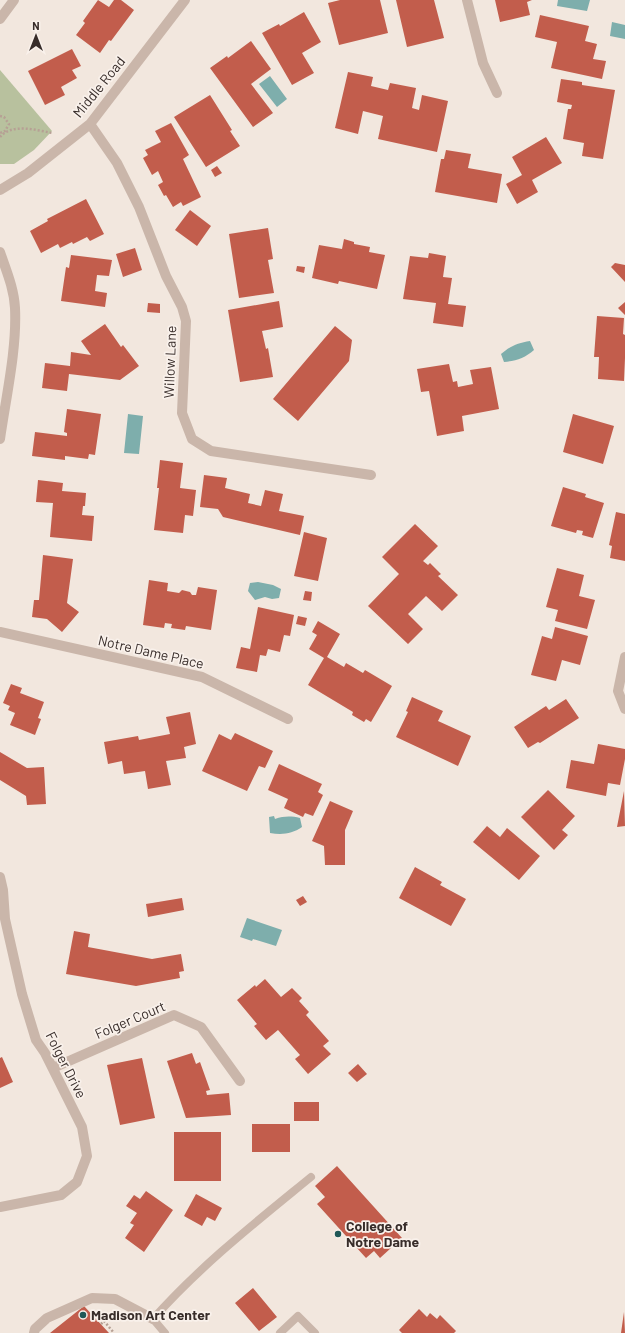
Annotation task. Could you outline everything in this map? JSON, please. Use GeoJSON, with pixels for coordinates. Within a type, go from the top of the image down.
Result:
{"type":"FeatureCollection","features":[{"type":"Feature","properties":{"kind":"street"},"geometry":{"type":"LineString","coordinates":[[0,19],[14,0]]}},
{"type":"Feature","properties":{"kind":"street","name":"Middle Road"},"geometry":{"type":"LineString","coordinates":[[0,190],[28,173],[90,124],[185,0]]}},
{"type":"Feature","properties":{"kind":"street"},"geometry":{"type":"LineString","coordinates":[[467,0],[483,63],[497,93]]}},
{"type":"Feature","properties":{"kind":"street","name":"Willow Lane"},"geometry":{"type":"LineString","coordinates":[[90,124],[117,163],[139,207],[166,276],[182,307],[186,321],[182,413],[192,439],[211,451],[371,474]]}},
{"type":"Feature","properties":{"kind":"street"},"geometry":{"type":"LineString","coordinates":[[0,252],[12,287],[15,308],[14,346],[0,439]]}},
{"type":"Feature","properties":{"kind":"street","name":"Notre Dame Place"},"geometry":{"type":"LineString","coordinates":[[0,632],[202,678],[288,719]]}},
{"type":"Feature","properties":{"kind":"street"},"geometry":{"type":"LineString","coordinates":[[625,657],[618,691],[625,709]]}},
{"type":"Feature","properties":{"kind":"street","name":"Folger Drive"},"geometry":{"type":"LineString","coordinates":[[0,877],[3,890],[5,918],[22,994],[36,1040],[53,1068],[82,1127],[87,1156],[77,1182],[61,1195],[0,1207]]}},
{"type":"Feature","properties":{"kind":"street","name":"Folger Court"},"geometry":{"type":"LineString","coordinates":[[53,1068],[174,1015],[200,1027],[240,1081]]}},
{"type":"Feature","properties":{"kind":"street"},"geometry":{"type":"LineString","coordinates":[[34,1333],[35,1329],[47,1318],[92,1298],[115,1299],[153,1319]]}},
{"type":"Feature","properties":{"kind":"lane"},"geometry":{"type":"LineString","coordinates":[[165,1333],[153,1319],[171,1299],[232,1242],[311,1177]]}},
{"type":"Feature","properties":{"kind":"lane"},"geometry":{"type":"LineString","coordinates":[[280,1333],[298,1316],[315,1333]]}},
{"type":"Feature","properties":{"kind":"path"},"geometry":{"type":"LineString","coordinates":[[0,116],[4,117],[8,121],[8,127],[0,137]]}},
{"type":"Feature","properties":{"kind":"path"},"geometry":{"type":"LineString","coordinates":[[0,133],[12,129],[52,133]]}},
{"type":"Feature","properties":{"kind":"path"},"geometry":{"type":"LineString","coordinates":[[100,1324],[104,1321],[114,1333]]}},
{"type":"Feature","properties":{"kind":"green space"},"geometry":{"type":"Polygon","coordinates":[[[0,70],[52,131],[34,150],[14,164],[0,164],[0,70]]]}},
{"type":"Feature","properties":{"kind":"water"},"geometry":{"type":"Polygon","coordinates":[[[558,0],[590,0],[587,11],[557,6],[558,0]]]}},
{"type":"Feature","properties":{"kind":"water"},"geometry":{"type":"Polygon","coordinates":[[[612,22],[625,25],[625,39],[610,36],[612,22]]]}},
{"type":"Feature","properties":{"kind":"water"},"geometry":{"type":"Polygon","coordinates":[[[270,76],[287,99],[277,107],[259,84],[270,76]]]}},
{"type":"Feature","properties":{"kind":"water"},"geometry":{"type":"Polygon","coordinates":[[[530,341],[534,350],[531,353],[520,359],[504,362],[501,354],[504,351],[514,345],[530,341]]]}},
{"type":"Feature","properties":{"kind":"water"},"geometry":{"type":"Polygon","coordinates":[[[128,414],[143,416],[139,454],[124,453],[128,414]]]}},
{"type":"Feature","properties":{"kind":"water"},"geometry":{"type":"Polygon","coordinates":[[[258,582],[273,585],[281,589],[279,598],[272,599],[265,597],[255,600],[248,591],[250,583],[258,582]]]}},
{"type":"Feature","properties":{"kind":"water"},"geometry":{"type":"Polygon","coordinates":[[[274,816],[275,819],[281,817],[300,818],[302,827],[287,833],[270,833],[269,817],[274,816]]]}},
{"type":"Feature","properties":{"kind":"water"},"geometry":{"type":"Polygon","coordinates":[[[247,918],[282,930],[276,946],[253,939],[252,941],[240,937],[247,918]]]}},
{"type":"Feature","properties":{"kind":"building"},"geometry":{"type":"Polygon","coordinates":[[[98,0],[109,7],[114,0],[121,0],[134,10],[100,53],[76,35],[85,23],[83,21],[98,0]]]}},
{"type":"Feature","properties":{"kind":"building"},"geometry":{"type":"Polygon","coordinates":[[[340,0],[380,0],[388,33],[339,45],[328,3],[340,0]]]}},
{"type":"Feature","properties":{"kind":"building"},"geometry":{"type":"Polygon","coordinates":[[[396,0],[434,0],[444,38],[407,47],[396,0]]]}},
{"type":"Feature","properties":{"kind":"building"},"geometry":{"type":"Polygon","coordinates":[[[495,0],[532,0],[527,2],[530,15],[500,22],[495,0]]]}},
{"type":"Feature","properties":{"kind":"building"},"geometry":{"type":"Polygon","coordinates":[[[304,12],[321,42],[302,53],[314,73],[292,85],[262,33],[279,24],[280,26],[304,12]]]}},
{"type":"Feature","properties":{"kind":"building"},"geometry":{"type":"Polygon","coordinates":[[[540,15],[589,26],[585,41],[597,44],[593,59],[606,61],[602,79],[551,68],[557,42],[535,37],[540,15]]]}},
{"type":"Feature","properties":{"kind":"building"},"geometry":{"type":"Polygon","coordinates":[[[251,41],[271,69],[251,84],[273,113],[253,127],[210,68],[227,56],[228,58],[251,41]]]}},
{"type":"Feature","properties":{"kind":"building"},"geometry":{"type":"Polygon","coordinates":[[[72,49],[81,66],[72,70],[77,78],[61,87],[65,95],[45,105],[28,71],[72,49]]]}},
{"type":"Feature","properties":{"kind":"building"},"geometry":{"type":"Polygon","coordinates":[[[348,72],[373,77],[371,86],[388,90],[390,83],[416,88],[412,108],[419,110],[422,95],[448,101],[437,152],[378,139],[383,116],[363,111],[358,134],[335,128],[348,72]]]}},
{"type":"Feature","properties":{"kind":"building"},"geometry":{"type":"Polygon","coordinates":[[[561,79],[582,82],[582,85],[615,90],[603,159],[582,156],[584,143],[563,139],[568,109],[571,109],[572,105],[557,102],[561,79]]]}},
{"type":"Feature","properties":{"kind":"building"},"geometry":{"type":"Polygon","coordinates":[[[210,95],[232,130],[230,131],[240,146],[206,167],[174,117],[210,95]]]}},
{"type":"Feature","properties":{"kind":"building"},"geometry":{"type":"Polygon","coordinates":[[[171,123],[189,155],[183,159],[201,197],[183,206],[181,202],[173,207],[166,195],[164,196],[158,185],[163,182],[158,171],[152,175],[143,158],[148,155],[145,150],[161,142],[155,131],[171,123]]]}},
{"type":"Feature","properties":{"kind":"building"},"geometry":{"type":"Polygon","coordinates":[[[546,137],[562,163],[532,180],[538,192],[517,204],[506,184],[522,175],[512,157],[546,137]]]}},
{"type":"Feature","properties":{"kind":"building"},"geometry":{"type":"Polygon","coordinates":[[[446,150],[471,154],[468,168],[502,174],[497,203],[435,192],[441,159],[444,159],[446,150]]]}},
{"type":"Feature","properties":{"kind":"building"},"geometry":{"type":"Polygon","coordinates":[[[217,166],[222,173],[215,177],[211,170],[217,166]]]}},
{"type":"Feature","properties":{"kind":"building"},"geometry":{"type":"Polygon","coordinates":[[[86,199],[104,234],[90,241],[87,237],[73,244],[72,242],[60,248],[58,244],[41,253],[30,231],[48,221],[47,219],[86,199]]]}},
{"type":"Feature","properties":{"kind":"building"},"geometry":{"type":"Polygon","coordinates":[[[190,210],[211,226],[197,246],[175,230],[190,210]]]}},
{"type":"Feature","properties":{"kind":"building"},"geometry":{"type":"Polygon","coordinates":[[[268,228],[273,259],[268,260],[274,293],[239,298],[229,234],[268,228]]]}},
{"type":"Feature","properties":{"kind":"building"},"geometry":{"type":"Polygon","coordinates":[[[344,239],[354,242],[354,244],[370,247],[369,252],[385,255],[377,289],[339,281],[338,284],[312,278],[319,245],[342,249],[344,239]]]}},
{"type":"Feature","properties":{"kind":"building"},"geometry":{"type":"Polygon","coordinates":[[[135,248],[142,270],[123,277],[116,254],[135,248]]]}},
{"type":"Feature","properties":{"kind":"building"},"geometry":{"type":"Polygon","coordinates":[[[429,253],[446,256],[443,277],[452,278],[448,304],[466,306],[463,327],[433,323],[436,303],[403,299],[410,256],[428,258],[429,253]]]}},
{"type":"Feature","properties":{"kind":"building"},"geometry":{"type":"Polygon","coordinates":[[[71,255],[112,260],[109,276],[97,275],[95,291],[107,293],[105,307],[61,301],[66,267],[69,268],[71,255]]]}},
{"type":"Feature","properties":{"kind":"building"},"geometry":{"type":"Polygon","coordinates":[[[615,263],[625,265],[625,282],[611,267],[615,263]]]}},
{"type":"Feature","properties":{"kind":"building"},"geometry":{"type":"Polygon","coordinates":[[[297,266],[305,267],[304,273],[296,271],[297,266]]]}},
{"type":"Feature","properties":{"kind":"building"},"geometry":{"type":"Polygon","coordinates":[[[279,301],[283,327],[262,331],[266,349],[268,348],[273,377],[240,382],[228,310],[279,301]]]}},
{"type":"Feature","properties":{"kind":"building"},"geometry":{"type":"Polygon","coordinates":[[[625,302],[625,315],[618,308],[625,302]]]}},
{"type":"Feature","properties":{"kind":"building"},"geometry":{"type":"Polygon","coordinates":[[[148,303],[160,304],[160,313],[147,312],[148,303]]]}},
{"type":"Feature","properties":{"kind":"building"},"geometry":{"type":"Polygon","coordinates":[[[597,316],[624,318],[624,381],[598,379],[599,357],[594,357],[597,316]]]}},
{"type":"Feature","properties":{"kind":"building"},"geometry":{"type":"Polygon","coordinates":[[[105,324],[121,347],[123,345],[139,366],[120,380],[69,374],[67,391],[42,388],[45,363],[70,366],[71,352],[91,355],[81,341],[105,324]]]}},
{"type":"Feature","properties":{"kind":"building"},"geometry":{"type":"Polygon","coordinates":[[[335,326],[352,340],[349,361],[298,421],[273,399],[335,326]]]}},
{"type":"Feature","properties":{"kind":"building"},"geometry":{"type":"Polygon","coordinates":[[[449,364],[453,382],[457,381],[458,387],[473,384],[470,370],[491,367],[499,409],[462,416],[464,431],[437,436],[429,391],[421,392],[417,369],[449,364]]]}},
{"type":"Feature","properties":{"kind":"building"},"geometry":{"type":"Polygon","coordinates":[[[67,409],[101,414],[95,455],[89,454],[88,459],[65,456],[65,460],[32,456],[35,432],[67,436],[67,433],[64,432],[67,409]]]}},
{"type":"Feature","properties":{"kind":"building"},"geometry":{"type":"Polygon","coordinates":[[[573,414],[614,426],[603,464],[563,452],[573,414]]]}},
{"type":"Feature","properties":{"kind":"building"},"geometry":{"type":"Polygon","coordinates":[[[160,460],[183,463],[180,488],[196,490],[193,516],[185,515],[183,533],[154,530],[159,488],[157,488],[160,460]]]}},
{"type":"Feature","properties":{"kind":"building"},"geometry":{"type":"Polygon","coordinates":[[[204,475],[227,478],[225,488],[250,494],[248,503],[261,506],[265,490],[283,494],[279,511],[304,516],[300,535],[223,517],[218,509],[200,507],[204,475]]]}},
{"type":"Feature","properties":{"kind":"building"},"geometry":{"type":"Polygon","coordinates":[[[38,480],[63,483],[62,491],[86,493],[85,506],[83,506],[82,515],[94,516],[92,541],[50,537],[53,503],[36,502],[38,480]]]}},
{"type":"Feature","properties":{"kind":"building"},"geometry":{"type":"Polygon","coordinates":[[[563,487],[586,494],[585,497],[604,503],[593,538],[582,535],[583,531],[577,530],[576,533],[551,526],[563,487]]]}},
{"type":"Feature","properties":{"kind":"building"},"geometry":{"type":"Polygon","coordinates":[[[616,512],[625,514],[625,561],[610,558],[612,546],[609,545],[616,512]]]}},
{"type":"Feature","properties":{"kind":"building"},"geometry":{"type":"Polygon","coordinates":[[[415,524],[438,546],[423,561],[428,565],[430,563],[441,574],[438,576],[458,595],[442,611],[426,596],[408,614],[423,629],[408,644],[368,606],[399,574],[382,557],[415,524]]]}},
{"type":"Feature","properties":{"kind":"building"},"geometry":{"type":"Polygon","coordinates":[[[304,532],[327,538],[318,581],[294,576],[304,532]]]}},
{"type":"Feature","properties":{"kind":"building"},"geometry":{"type":"Polygon","coordinates":[[[43,555],[73,559],[67,603],[79,612],[62,632],[47,619],[32,617],[34,600],[39,600],[43,555]]]}},
{"type":"Feature","properties":{"kind":"building"},"geometry":{"type":"Polygon","coordinates":[[[557,568],[584,575],[579,596],[595,600],[587,629],[555,621],[558,610],[546,607],[557,568]]]}},
{"type":"Feature","properties":{"kind":"building"},"geometry":{"type":"Polygon","coordinates":[[[149,580],[168,583],[167,591],[179,593],[182,590],[190,592],[192,595],[196,595],[198,587],[217,590],[211,630],[186,626],[185,630],[171,628],[172,624],[165,623],[164,628],[143,625],[149,580]]]}},
{"type":"Feature","properties":{"kind":"building"},"geometry":{"type":"Polygon","coordinates":[[[305,591],[312,592],[311,601],[303,600],[305,591]]]}},
{"type":"Feature","properties":{"kind":"building"},"geometry":{"type":"Polygon","coordinates":[[[258,607],[294,615],[290,636],[284,635],[280,652],[268,649],[266,656],[260,655],[257,672],[236,668],[241,647],[250,649],[258,607]]]}},
{"type":"Feature","properties":{"kind":"building"},"geometry":{"type":"Polygon","coordinates":[[[298,616],[307,618],[305,626],[296,624],[298,616]]]}},
{"type":"Feature","properties":{"kind":"building"},"geometry":{"type":"Polygon","coordinates":[[[318,621],[340,634],[327,657],[344,667],[346,663],[363,673],[365,670],[392,686],[371,722],[366,719],[364,722],[352,715],[353,712],[308,685],[324,658],[309,649],[317,635],[312,632],[318,621]]]}},
{"type":"Feature","properties":{"kind":"building"},"geometry":{"type":"Polygon","coordinates":[[[555,627],[588,636],[580,665],[562,660],[556,681],[531,675],[542,636],[552,639],[555,627]]]}},
{"type":"Feature","properties":{"kind":"building"},"geometry":{"type":"Polygon","coordinates":[[[11,684],[22,688],[20,693],[44,702],[38,718],[41,719],[35,735],[10,725],[15,713],[8,710],[10,706],[3,703],[11,684]]]}},
{"type":"Feature","properties":{"kind":"building"},"geometry":{"type":"Polygon","coordinates":[[[412,697],[443,711],[438,721],[471,736],[458,766],[396,737],[408,712],[406,711],[412,697]]]}},
{"type":"Feature","properties":{"kind":"building"},"geometry":{"type":"Polygon","coordinates":[[[566,699],[579,718],[540,743],[538,742],[528,748],[514,727],[546,706],[549,710],[566,699]]]}},
{"type":"Feature","properties":{"kind":"building"},"geometry":{"type":"Polygon","coordinates":[[[190,712],[196,744],[184,747],[186,758],[166,761],[171,785],[148,789],[145,771],[124,774],[122,761],[108,764],[104,742],[138,736],[139,740],[170,734],[166,717],[190,712]]]}},
{"type":"Feature","properties":{"kind":"building"},"geometry":{"type":"Polygon","coordinates":[[[235,733],[273,751],[265,768],[259,766],[247,791],[202,771],[219,734],[231,740],[235,733]]]}},
{"type":"Feature","properties":{"kind":"building"},"geometry":{"type":"Polygon","coordinates":[[[598,744],[625,749],[625,759],[620,785],[608,783],[606,796],[566,788],[571,760],[594,764],[598,744]]]}},
{"type":"Feature","properties":{"kind":"building"},"geometry":{"type":"Polygon","coordinates":[[[0,752],[27,768],[44,767],[46,804],[27,805],[26,796],[0,780],[0,752]]]}},
{"type":"Feature","properties":{"kind":"building"},"geometry":{"type":"Polygon","coordinates":[[[279,764],[322,784],[318,792],[323,795],[313,816],[305,813],[303,817],[284,808],[288,799],[268,790],[279,764]]]}},
{"type":"Feature","properties":{"kind":"building"},"geometry":{"type":"Polygon","coordinates":[[[548,790],[575,816],[562,830],[568,835],[554,850],[521,817],[548,790]]]}},
{"type":"Feature","properties":{"kind":"building"},"geometry":{"type":"Polygon","coordinates":[[[624,791],[625,826],[617,827],[624,791]]]}},
{"type":"Feature","properties":{"kind":"building"},"geometry":{"type":"Polygon","coordinates":[[[330,801],[353,811],[345,830],[345,865],[325,865],[324,846],[312,841],[330,801]]]}},
{"type":"Feature","properties":{"kind":"building"},"geometry":{"type":"Polygon","coordinates":[[[487,826],[500,837],[507,828],[540,856],[519,880],[473,842],[487,826]]]}},
{"type":"Feature","properties":{"kind":"building"},"geometry":{"type":"Polygon","coordinates":[[[415,867],[442,882],[440,885],[466,899],[451,926],[399,898],[415,867]]]}},
{"type":"Feature","properties":{"kind":"building"},"geometry":{"type":"Polygon","coordinates":[[[303,896],[307,902],[300,906],[296,900],[303,896]]]}},
{"type":"Feature","properties":{"kind":"building"},"geometry":{"type":"Polygon","coordinates":[[[182,898],[184,910],[148,917],[146,904],[182,898]]]}},
{"type":"Feature","properties":{"kind":"building"},"geometry":{"type":"Polygon","coordinates":[[[74,931],[90,934],[88,947],[152,959],[181,954],[184,971],[179,972],[180,978],[136,986],[66,974],[74,931]]]}},
{"type":"Feature","properties":{"kind":"building"},"geometry":{"type":"Polygon","coordinates":[[[265,979],[281,997],[292,988],[302,998],[299,1001],[309,1012],[306,1015],[329,1041],[323,1046],[331,1054],[308,1074],[295,1059],[300,1055],[278,1030],[266,1040],[254,1026],[257,1024],[237,1000],[265,979]]]}},
{"type":"Feature","properties":{"kind":"building"},"geometry":{"type":"Polygon","coordinates":[[[192,1053],[196,1064],[200,1062],[210,1090],[206,1091],[207,1095],[229,1093],[231,1115],[186,1118],[167,1061],[192,1053]]]}},
{"type":"Feature","properties":{"kind":"building"},"geometry":{"type":"Polygon","coordinates":[[[2,1057],[13,1082],[0,1088],[0,1058],[2,1057]]]}},
{"type":"Feature","properties":{"kind":"building"},"geometry":{"type":"Polygon","coordinates":[[[142,1058],[155,1118],[120,1125],[107,1065],[142,1058]]]}},
{"type":"Feature","properties":{"kind":"building"},"geometry":{"type":"Polygon","coordinates":[[[358,1064],[367,1074],[357,1082],[348,1073],[358,1064]]]}},
{"type":"Feature","properties":{"kind":"building"},"geometry":{"type":"Polygon","coordinates":[[[294,1102],[319,1102],[319,1121],[294,1121],[294,1102]]]}},
{"type":"Feature","properties":{"kind":"building"},"geometry":{"type":"Polygon","coordinates":[[[252,1124],[290,1124],[290,1152],[252,1152],[252,1124]]]}},
{"type":"Feature","properties":{"kind":"building"},"geometry":{"type":"Polygon","coordinates":[[[174,1132],[221,1132],[221,1181],[174,1181],[174,1132]]]}},
{"type":"Feature","properties":{"kind":"building"},"geometry":{"type":"Polygon","coordinates":[[[337,1166],[402,1238],[380,1258],[374,1251],[366,1258],[317,1204],[325,1197],[315,1186],[337,1166]]]}},
{"type":"Feature","properties":{"kind":"building"},"geometry":{"type":"Polygon","coordinates":[[[146,1191],[173,1210],[144,1252],[125,1238],[134,1225],[130,1223],[137,1213],[126,1206],[134,1195],[140,1199],[146,1191]]]}},
{"type":"Feature","properties":{"kind":"building"},"geometry":{"type":"Polygon","coordinates":[[[196,1194],[222,1208],[215,1221],[207,1217],[202,1226],[184,1216],[196,1194]]]}},
{"type":"Feature","properties":{"kind":"building"},"geometry":{"type":"Polygon","coordinates":[[[253,1288],[277,1317],[259,1331],[235,1303],[253,1288]]]}},
{"type":"Feature","properties":{"kind":"building","name":"Madison Art Center"},"geometry":{"type":"Polygon","coordinates":[[[84,1306],[109,1333],[50,1333],[84,1306]]]}},
{"type":"Feature","properties":{"kind":"building"},"geometry":{"type":"Polygon","coordinates":[[[419,1309],[427,1317],[430,1313],[437,1319],[440,1315],[456,1331],[454,1333],[402,1333],[399,1330],[419,1309]]]}},
{"type":"Feature","properties":{"kind":"building"},"geometry":{"type":"Polygon","coordinates":[[[624,1312],[625,1333],[621,1333],[624,1312]]]}},
{"type":"Feature","properties":{"kind":"place","name":"College of Notre Dame"},"geometry":{"type":"Point","coordinates":[338,1234]}},
{"type":"Feature","properties":{"kind":"place","name":"Madison Art Center"},"geometry":{"type":"Point","coordinates":[83,1315]}}]}
